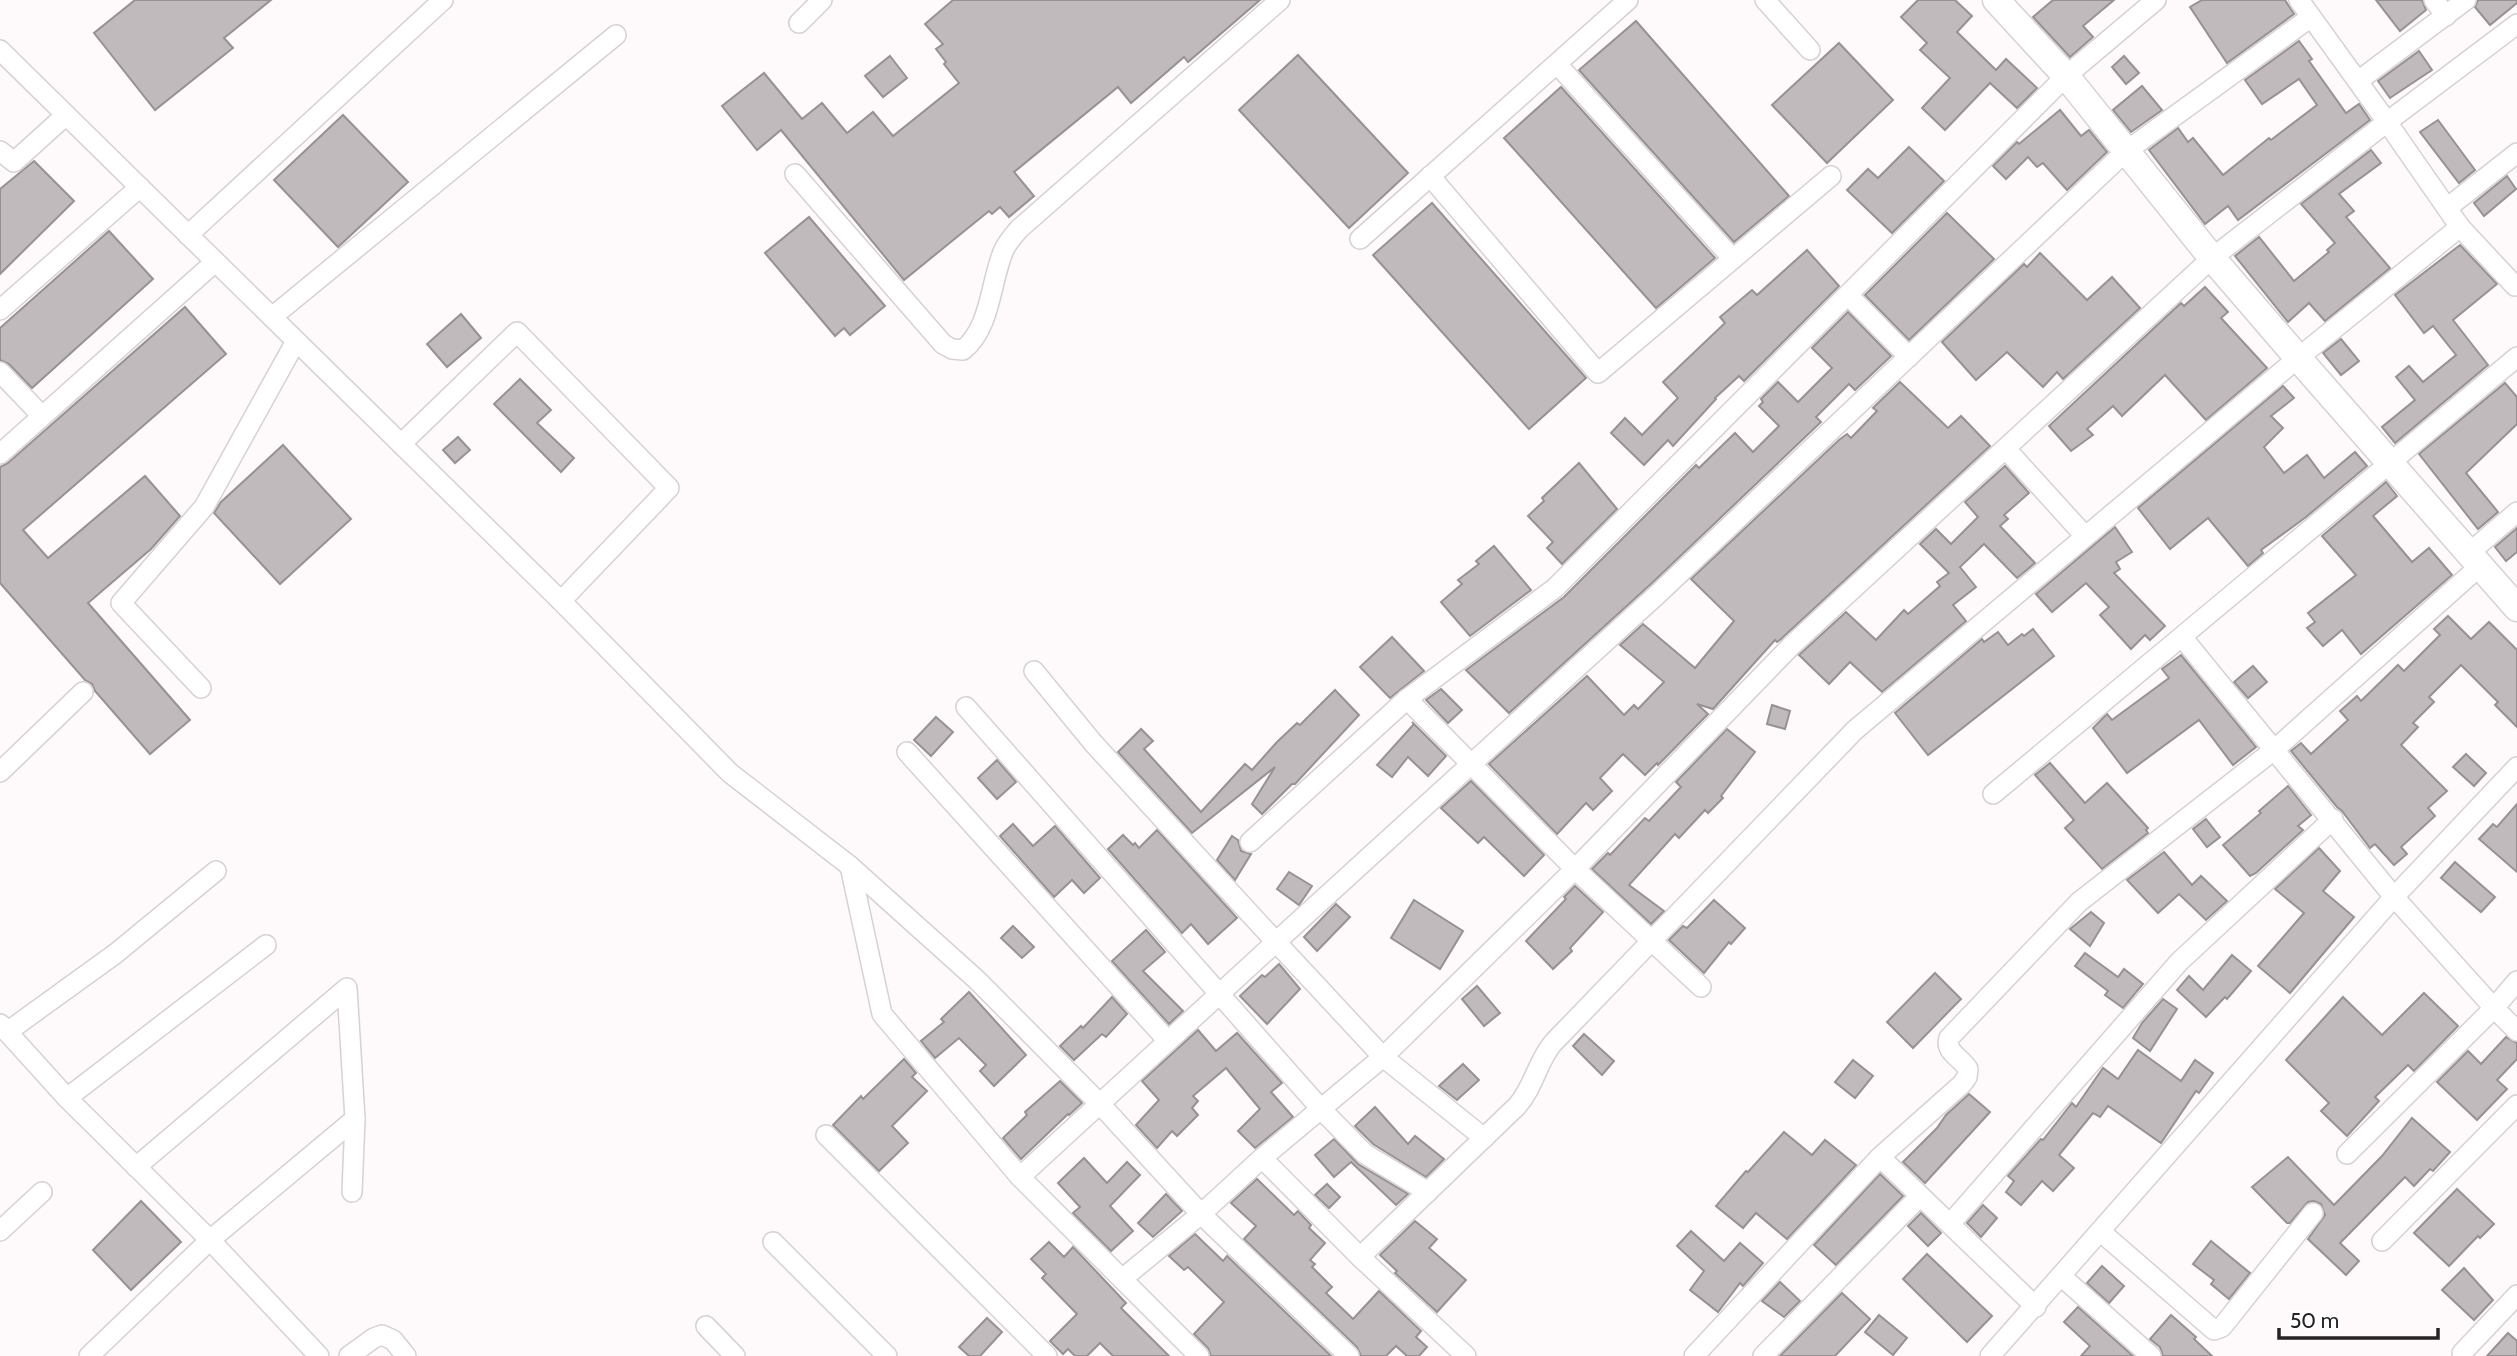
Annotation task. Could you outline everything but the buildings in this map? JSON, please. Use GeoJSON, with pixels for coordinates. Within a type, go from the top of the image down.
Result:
{"type":"FeatureCollection","features":[{"type":"Feature","properties":{"kind":"street"},"geometry":{"type":"LineString","coordinates":[[188,235],[443,0]]}},
{"type":"Feature","properties":{"kind":"street"},"geometry":{"type":"LineString","coordinates":[[799,23],[822,0]]}},
{"type":"Feature","properties":{"kind":"street"},"geometry":{"type":"LineString","coordinates":[[794,174],[943,344],[952,349],[963,349],[972,342],[980,329],[1004,248],[1019,229],[1280,0]]}},
{"type":"Feature","properties":{"kind":"street"},"geometry":{"type":"LineString","coordinates":[[1360,239],[1628,0]]}},
{"type":"Feature","properties":{"kind":"street"},"geometry":{"type":"LineString","coordinates":[[1765,0],[1810,50]]}},
{"type":"Feature","properties":{"kind":"street"},"geometry":{"type":"LineString","coordinates":[[1996,0],[2066,76],[2212,258],[2517,608]]}},
{"type":"Feature","properties":{"kind":"street"},"geometry":{"type":"LineString","coordinates":[[1250,842],[1408,699],[1555,588],[2066,76],[2155,0]]}},
{"type":"Feature","properties":{"kind":"street"},"geometry":{"type":"LineString","coordinates":[[2299,0],[2460,227],[2516,286]]}},
{"type":"Feature","properties":{"kind":"street"},"geometry":{"type":"LineString","coordinates":[[2358,81],[2440,8],[2466,0]]}},
{"type":"Feature","properties":{"kind":"street"},"geometry":{"type":"LineString","coordinates":[[1020,1177],[1660,592],[2125,152],[2311,18]]}},
{"type":"Feature","properties":{"kind":"street"},"geometry":{"type":"LineString","coordinates":[[1122,1279],[1383,1057],[1575,869],[1792,645],[2212,258],[2387,122],[2516,28]]}},
{"type":"Feature","properties":{"kind":"street"},"geometry":{"type":"LineString","coordinates":[[272,317],[616,35]]}},
{"type":"Feature","properties":{"kind":"street"},"geometry":{"type":"LineString","coordinates":[[0,50],[561,601],[730,773],[850,866],[977,980],[1100,1104],[1201,1214],[1349,1356]]}},
{"type":"Feature","properties":{"kind":"street"},"geometry":{"type":"LineString","coordinates":[[1557,64],[1733,259]]}},
{"type":"Feature","properties":{"kind":"street"},"geometry":{"type":"LineString","coordinates":[[0,151],[14,162],[66,115]]}},
{"type":"Feature","properties":{"kind":"street"},"geometry":{"type":"LineString","coordinates":[[2446,208],[2517,153]]}},
{"type":"Feature","properties":{"kind":"street"},"geometry":{"type":"LineString","coordinates":[[1430,176],[1598,373],[1831,176]]}},
{"type":"Feature","properties":{"kind":"street"},"geometry":{"type":"LineString","coordinates":[[0,310],[140,187]]}},
{"type":"Feature","properties":{"kind":"street"},"geometry":{"type":"LineString","coordinates":[[1360,1257],[1525,1097],[1541,1059],[1553,1043],[1855,730],[2298,358],[2460,227]]}},
{"type":"Feature","properties":{"kind":"street"},"geometry":{"type":"LineString","coordinates":[[0,454],[215,261]]}},
{"type":"Feature","properties":{"kind":"street"},"geometry":{"type":"LineString","coordinates":[[1849,296],[1909,356]]}},
{"type":"Feature","properties":{"kind":"street"},"geometry":{"type":"LineString","coordinates":[[401,444],[517,332],[669,488],[561,601]]}},
{"type":"Feature","properties":{"kind":"street"},"geometry":{"type":"LineString","coordinates":[[201,688],[121,603],[204,507],[296,341]]}},
{"type":"Feature","properties":{"kind":"street"},"geometry":{"type":"LineString","coordinates":[[1993,794],[2517,357]]}},
{"type":"Feature","properties":{"kind":"street"},"geometry":{"type":"LineString","coordinates":[[0,372],[43,416]]}},
{"type":"Feature","properties":{"kind":"street"},"geometry":{"type":"LineString","coordinates":[[2007,449],[2085,536]]}},
{"type":"Feature","properties":{"kind":"street"},"geometry":{"type":"LineString","coordinates":[[1694,1356],[1880,1157],[1967,1077],[1968,1069],[1949,1049],[1947,1043],[1954,1031],[2084,897],[2274,750],[2474,559],[2517,512]]}},
{"type":"Feature","properties":{"kind":"street"},"geometry":{"type":"LineString","coordinates":[[2182,636],[2394,897],[2517,1031]]}},
{"type":"Feature","properties":{"kind":"street"},"geometry":{"type":"LineString","coordinates":[[1034,671],[1094,744],[1383,1057],[1484,1138]]}},
{"type":"Feature","properties":{"kind":"street"},"geometry":{"type":"LineString","coordinates":[[0,772],[83,692]]}},
{"type":"Feature","properties":{"kind":"street"},"geometry":{"type":"LineString","coordinates":[[1408,699],[1575,869],[1701,987]]}},
{"type":"Feature","properties":{"kind":"street"},"geometry":{"type":"LineString","coordinates":[[966,708],[1321,1109],[1365,1154],[1428,1192]]}},
{"type":"Feature","properties":{"kind":"street"},"geometry":{"type":"LineString","coordinates":[[907,752],[1168,1041]]}},
{"type":"Feature","properties":{"kind":"street"},"geometry":{"type":"LineString","coordinates":[[1990,1356],[2036,1307],[2238,1072],[2394,897],[2517,767]]}},
{"type":"Feature","properties":{"kind":"street"},"geometry":{"type":"LineString","coordinates":[[1950,1224],[2160,983],[2333,819]]}},
{"type":"Feature","properties":{"kind":"street"},"geometry":{"type":"LineString","coordinates":[[850,866],[882,1014],[1020,1177],[1199,1356]]}},
{"type":"Feature","properties":{"kind":"street"},"geometry":{"type":"LineString","coordinates":[[216,871],[115,954],[4,1028],[67,1098],[210,1240],[319,1356]]}},
{"type":"Feature","properties":{"kind":"street"},"geometry":{"type":"LineString","coordinates":[[67,1098],[265,945]]}},
{"type":"Feature","properties":{"kind":"street"},"geometry":{"type":"LineString","coordinates":[[2347,1154],[2494,1008],[2517,981]]}},
{"type":"Feature","properties":{"kind":"street"},"geometry":{"type":"LineString","coordinates":[[136,1167],[347,989],[355,1119],[352,1192]]}},
{"type":"Feature","properties":{"kind":"street"},"geometry":{"type":"LineString","coordinates":[[2382,1241],[2517,1105]]}},
{"type":"Feature","properties":{"kind":"street"},"geometry":{"type":"LineString","coordinates":[[89,1356],[210,1240],[355,1119]]}},
{"type":"Feature","properties":{"kind":"street"},"geometry":{"type":"LineString","coordinates":[[826,1135],[1047,1356]]}},
{"type":"Feature","properties":{"kind":"street"},"geometry":{"type":"LineString","coordinates":[[1880,1157],[2036,1307]]}},
{"type":"Feature","properties":{"kind":"street"},"geometry":{"type":"LineString","coordinates":[[1262,1158],[1360,1257],[1466,1356]]}},
{"type":"Feature","properties":{"kind":"street"},"geometry":{"type":"LineString","coordinates":[[0,1231],[42,1192]]}},
{"type":"Feature","properties":{"kind":"street"},"geometry":{"type":"LineString","coordinates":[[1763,1356],[1920,1196]]}},
{"type":"Feature","properties":{"kind":"street"},"geometry":{"type":"LineString","coordinates":[[2101,1231],[2214,1330],[2222,1327],[2313,1213]]}},
{"type":"Feature","properties":{"kind":"street"},"geometry":{"type":"LineString","coordinates":[[773,1242],[887,1356]]}},
{"type":"Feature","properties":{"kind":"street"},"geometry":{"type":"LineString","coordinates":[[2061,1276],[2151,1356]]}},
{"type":"Feature","properties":{"kind":"street"},"geometry":{"type":"LineString","coordinates":[[2462,1353],[2517,1294]]}},
{"type":"Feature","properties":{"kind":"street"},"geometry":{"type":"LineString","coordinates":[[706,1326],[736,1356]]}},
{"type":"Feature","properties":{"kind":"street"},"geometry":{"type":"LineString","coordinates":[[349,1356],[382,1335],[393,1340],[406,1356]]}}]}
